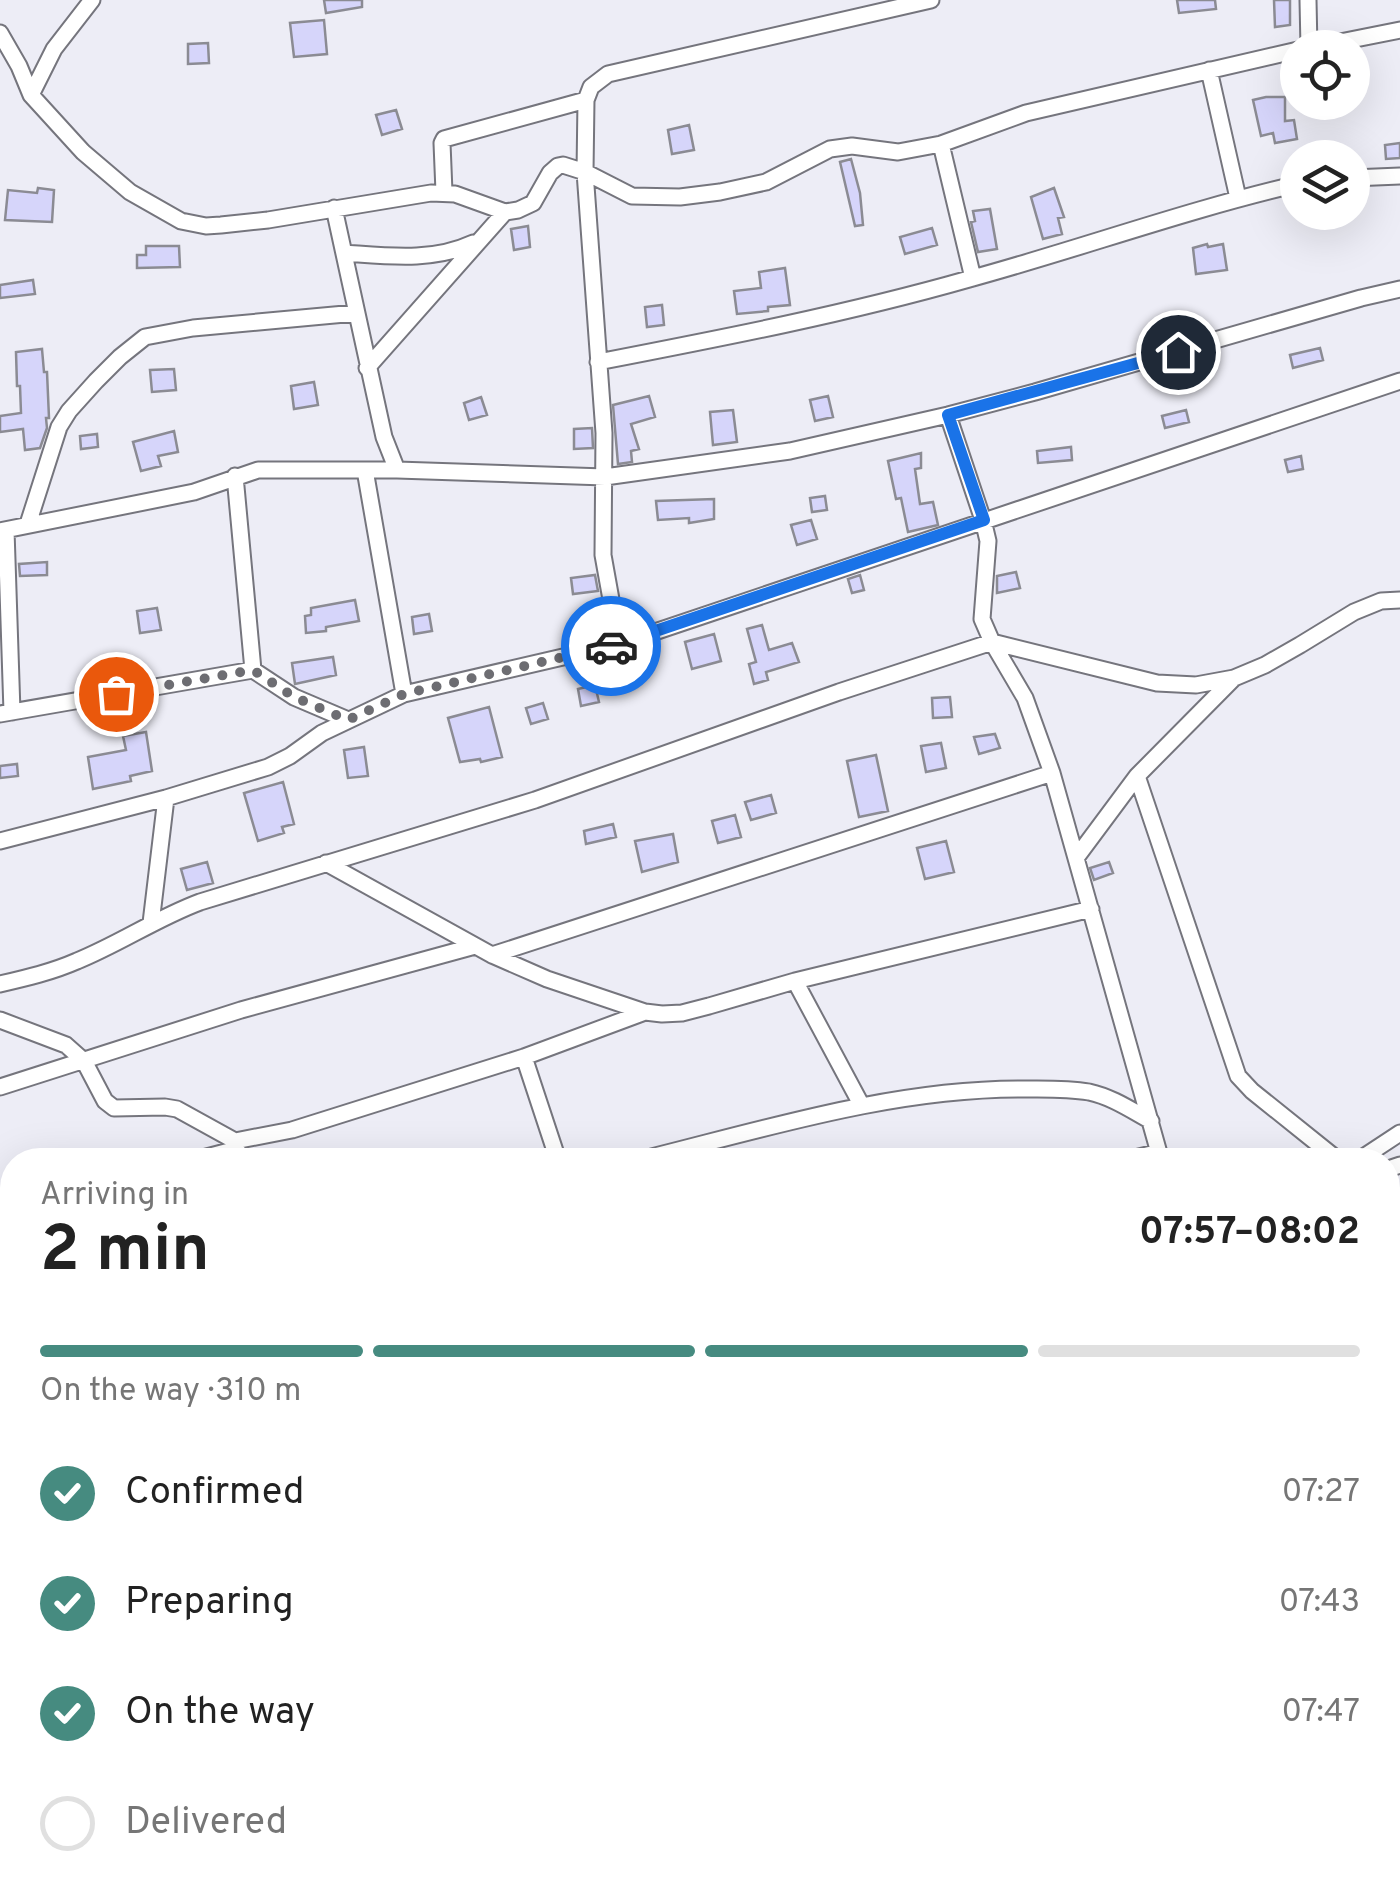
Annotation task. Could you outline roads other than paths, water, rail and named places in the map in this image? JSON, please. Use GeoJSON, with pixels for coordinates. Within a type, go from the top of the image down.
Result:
{"type":"FeatureCollection","features":[{"type":"Feature","properties":{"kind":"street"},"geometry":{"type":"LineString","coordinates":[[31,95],[54,49],[92,0]]}},
{"type":"Feature","properties":{"kind":"street"},"geometry":{"type":"LineString","coordinates":[[619,644],[604,555],[604,433],[585,172],[586,100],[591,87],[608,74],[930,0]]}},
{"type":"Feature","properties":{"kind":"street"},"geometry":{"type":"LineString","coordinates":[[1308,0],[1309,30]]}},
{"type":"Feature","properties":{"kind":"street"},"geometry":{"type":"LineString","coordinates":[[1370,36],[1400,30]]}},
{"type":"Feature","properties":{"kind":"street"},"geometry":{"type":"LineString","coordinates":[[0,32],[31,95],[83,152],[130,192],[181,221],[206,226],[444,192],[506,212],[518,210],[533,203],[558,166],[571,166],[632,196],[680,197],[732,190],[766,182],[840,146],[898,152],[941,144],[1026,114],[1280,54]]}},
{"type":"Feature","properties":{"kind":"street"},"geometry":{"type":"LineString","coordinates":[[1209,70],[1238,198]]}},
{"type":"Feature","properties":{"kind":"street"},"geometry":{"type":"LineString","coordinates":[[444,192],[444,138],[586,100]]}},
{"type":"Feature","properties":{"kind":"street"},"geometry":{"type":"LineString","coordinates":[[941,144],[973,278]]}},
{"type":"Feature","properties":{"kind":"street"},"geometry":{"type":"LineString","coordinates":[[1370,177],[1400,176]]}},
{"type":"Feature","properties":{"kind":"street"},"geometry":{"type":"LineString","coordinates":[[598,362],[837,313],[973,278],[1280,188]]}},
{"type":"Feature","properties":{"kind":"street"},"geometry":{"type":"LineString","coordinates":[[334,208],[367,368],[384,437],[397,470]]}},
{"type":"Feature","properties":{"kind":"street"},"geometry":{"type":"LineString","coordinates":[[367,368],[506,212]]}},
{"type":"Feature","properties":{"kind":"street"},"geometry":{"type":"LineString","coordinates":[[344,253],[425,256],[460,249],[481,239]]}},
{"type":"Feature","properties":{"kind":"street"},"geometry":{"type":"LineString","coordinates":[[348,720],[294,697],[253,670],[6,713],[3,530],[194,492],[258,470],[604,477],[790,452],[948,415],[1400,290]]}},
{"type":"Feature","properties":{"kind":"street"},"geometry":{"type":"LineString","coordinates":[[28,524],[59,427],[96,380],[145,338],[192,328],[356,313]]}},
{"type":"Feature","properties":{"kind":"street"},"geometry":{"type":"LineString","coordinates":[[0,842],[268,767],[348,720],[404,694],[619,644],[1400,381]]}},
{"type":"Feature","properties":{"kind":"street"},"geometry":{"type":"LineString","coordinates":[[948,415],[988,541],[982,619],[1024,698],[1052,774],[1158,1148]]}},
{"type":"Feature","properties":{"kind":"street"},"geometry":{"type":"LineString","coordinates":[[365,470],[404,694]]}},
{"type":"Feature","properties":{"kind":"street"},"geometry":{"type":"LineString","coordinates":[[235,476],[253,670]]}},
{"type":"Feature","properties":{"kind":"street"},"geometry":{"type":"LineString","coordinates":[[0,984],[80,960],[200,902],[534,800],[992,642],[1157,682],[1196,685],[1234,678],[1265,665],[1354,612],[1400,600]]}},
{"type":"Feature","properties":{"kind":"street"},"geometry":{"type":"LineString","coordinates":[[1076,858],[1137,776],[1234,678]]}},
{"type":"Feature","properties":{"kind":"street"},"geometry":{"type":"LineString","coordinates":[[492,955],[1052,774]]}},
{"type":"Feature","properties":{"kind":"street"},"geometry":{"type":"LineString","coordinates":[[1137,776],[1238,1076],[1323,1148]]}},
{"type":"Feature","properties":{"kind":"street"},"geometry":{"type":"LineString","coordinates":[[151,923],[166,798]]}},
{"type":"Feature","properties":{"kind":"street"},"geometry":{"type":"LineString","coordinates":[[326,864],[492,955],[547,979],[645,1012],[682,1013],[795,981],[1091,909]]}},
{"type":"Feature","properties":{"kind":"street"},"geometry":{"type":"LineString","coordinates":[[0,1087],[241,1010],[475,946]]}},
{"type":"Feature","properties":{"kind":"street"},"geometry":{"type":"LineString","coordinates":[[795,981],[862,1106]]}},
{"type":"Feature","properties":{"kind":"street"},"geometry":{"type":"LineString","coordinates":[[242,1148],[645,1012]]}},
{"type":"Feature","properties":{"kind":"street"},"geometry":{"type":"LineString","coordinates":[[0,1020],[66,1045],[84,1060],[105,1101],[114,1108],[177,1109],[234,1148]]}},
{"type":"Feature","properties":{"kind":"street"},"geometry":{"type":"LineString","coordinates":[[524,1056],[554,1148]]}},
{"type":"Feature","properties":{"kind":"street"},"geometry":{"type":"LineString","coordinates":[[689,1148],[862,1106],[970,1089],[1089,1092],[1151,1121]]}},
{"type":"Feature","properties":{"kind":"street"},"geometry":{"type":"LineString","coordinates":[[1378,1148],[1400,1133]]}}]}
